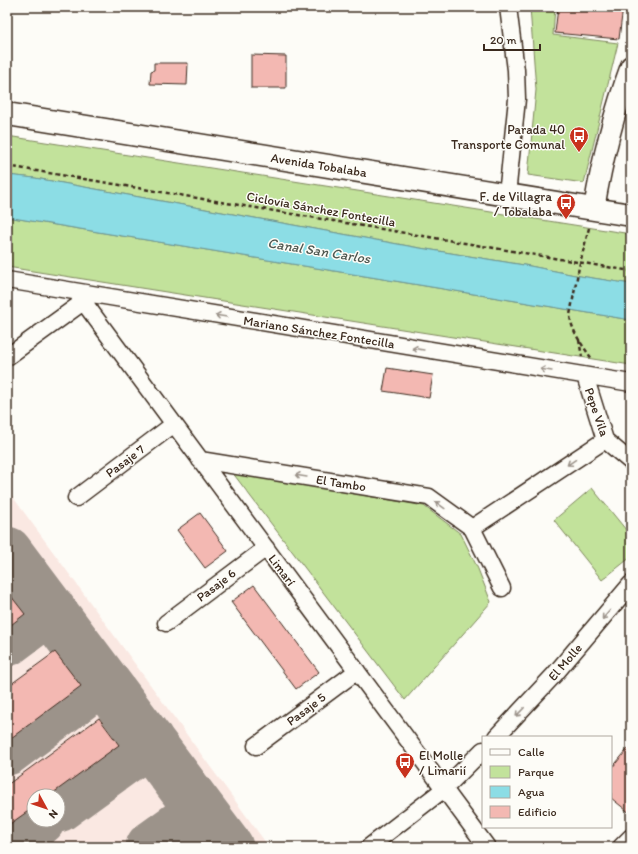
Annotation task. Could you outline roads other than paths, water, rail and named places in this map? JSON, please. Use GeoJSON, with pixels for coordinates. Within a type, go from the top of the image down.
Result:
{"type":"FeatureCollection","features":[{"type":"Feature","properties":{"kind":"main road","name":"Avenida Tobalaba"},"geometry":{"type":"LineString","coordinates":[[7,114],[631,215]]}},
{"type":"Feature","properties":{"kind":"street"},"geometry":{"type":"LineString","coordinates":[[507,195],[517,99],[516,70],[508,7]]}},
{"type":"Feature","properties":{"kind":"street"},"geometry":{"type":"LineString","coordinates":[[594,209],[612,123],[631,66]]}},
{"type":"Feature","properties":{"kind":"street","name":"Mariano Sánchez Fontecilla"},"geometry":{"type":"LineString","coordinates":[[7,280],[80,297],[631,383]]}},
{"type":"Feature","properties":{"kind":"street"},"geometry":{"type":"LineString","coordinates":[[7,357],[80,297]]}},
{"type":"Feature","properties":{"kind":"street","name":"Limarí"},"geometry":{"type":"LineString","coordinates":[[80,297],[487,847]]}},
{"type":"Feature","properties":{"kind":"street","name":"Pepe Vila"},"geometry":{"type":"LineString","coordinates":[[585,376],[605,440],[631,462]]}},
{"type":"Feature","properties":{"kind":"street","name":"Pasaje 7"},"geometry":{"type":"LineString","coordinates":[[76,498],[174,424]]}},
{"type":"Feature","properties":{"kind":"street"},"geometry":{"type":"LineString","coordinates":[[472,528],[605,440]]}},
{"type":"Feature","properties":{"kind":"street","name":"El Tambo"},"geometry":{"type":"LineString","coordinates":[[200,460],[429,497],[472,528],[502,588]]}},
{"type":"Feature","properties":{"kind":"street","name":"Pasaje 6"},"geometry":{"type":"LineString","coordinates":[[166,623],[266,548]]}},
{"type":"Feature","properties":{"kind":"street","name":"El Molle"},"geometry":{"type":"LineString","coordinates":[[497,736],[554,675],[631,584]]}},
{"type":"Feature","properties":{"kind":"street","name":"Pasaje 5"},"geometry":{"type":"LineString","coordinates":[[256,746],[357,671]]}},
{"type":"Feature","properties":{"kind":"street"},"geometry":{"type":"LineString","coordinates":[[369,847],[444,789],[482,751]]}},
{"type":"Feature","properties":{"kind":"street"},"geometry":{"type":"LineString","coordinates":[[621,847],[631,837]]}},
{"type":"Feature","properties":{"kind":"water","name":"Canal San Carlos"},"geometry":{"type":"Polygon","coordinates":[[[7,175],[35,178],[414,247],[631,284],[631,320],[7,217],[7,175]]]}},
{"type":"Feature","properties":{"kind":"place","name":"Parada 40 Transporte Comunal"},"geometry":{"type":"Point","coordinates":[579,153]}},
{"type":"Feature","properties":{"kind":"place","name":"F. de Villagra / Tobalaba"},"geometry":{"type":"Point","coordinates":[566,220]}},
{"type":"Feature","properties":{"kind":"place","name":"El Molle / Limarií"},"geometry":{"type":"Point","coordinates":[405,779]}}]}
